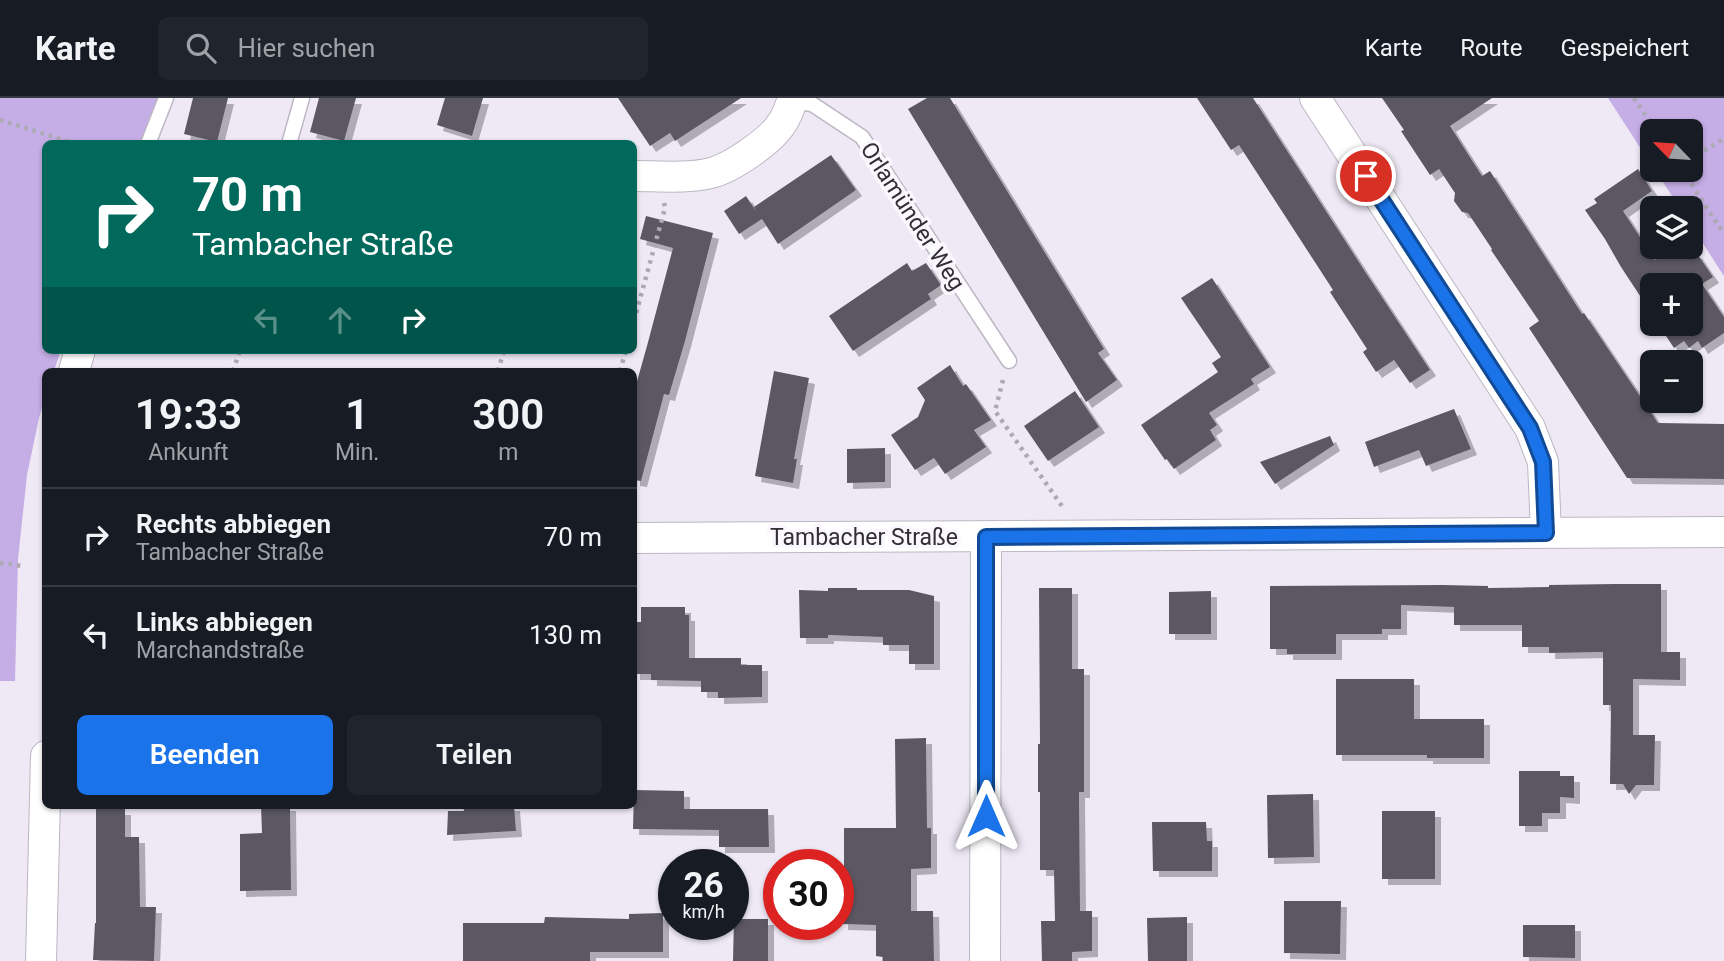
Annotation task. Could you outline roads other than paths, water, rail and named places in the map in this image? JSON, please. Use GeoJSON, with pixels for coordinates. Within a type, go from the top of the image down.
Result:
{"type":"FeatureCollection","features":[{"type":"Feature","properties":{"kind":"street"},"geometry":{"type":"LineString","coordinates":[[1315,98],[1530,428],[1543,462],[1546,533]]}},
{"type":"Feature","properties":{"kind":"street","name":"Orlamünder Weg"},"geometry":{"type":"LineString","coordinates":[[637,176],[697,175],[712,173],[731,165],[773,134],[782,123],[792,99]]}},
{"type":"Feature","properties":{"kind":"street","name":"Tambacher Straße"},"geometry":{"type":"LineString","coordinates":[[637,538],[1724,532]]}},
{"type":"Feature","properties":{"kind":"street"},"geometry":{"type":"LineString","coordinates":[[985,961],[986,537]]}},
{"type":"Feature","properties":{"kind":"street"},"geometry":{"type":"LineString","coordinates":[[41,961],[45,809]]}},
{"type":"Feature","properties":{"kind":"lane"},"geometry":{"type":"LineString","coordinates":[[150,140],[166,98]]}},
{"type":"Feature","properties":{"kind":"lane"},"geometry":{"type":"LineString","coordinates":[[290,140],[302,98]]}},
{"type":"Feature","properties":{"kind":"lane","name":"Orlamünder Weg"},"geometry":{"type":"LineString","coordinates":[[792,99],[812,104],[862,137],[1009,361]]}}]}
